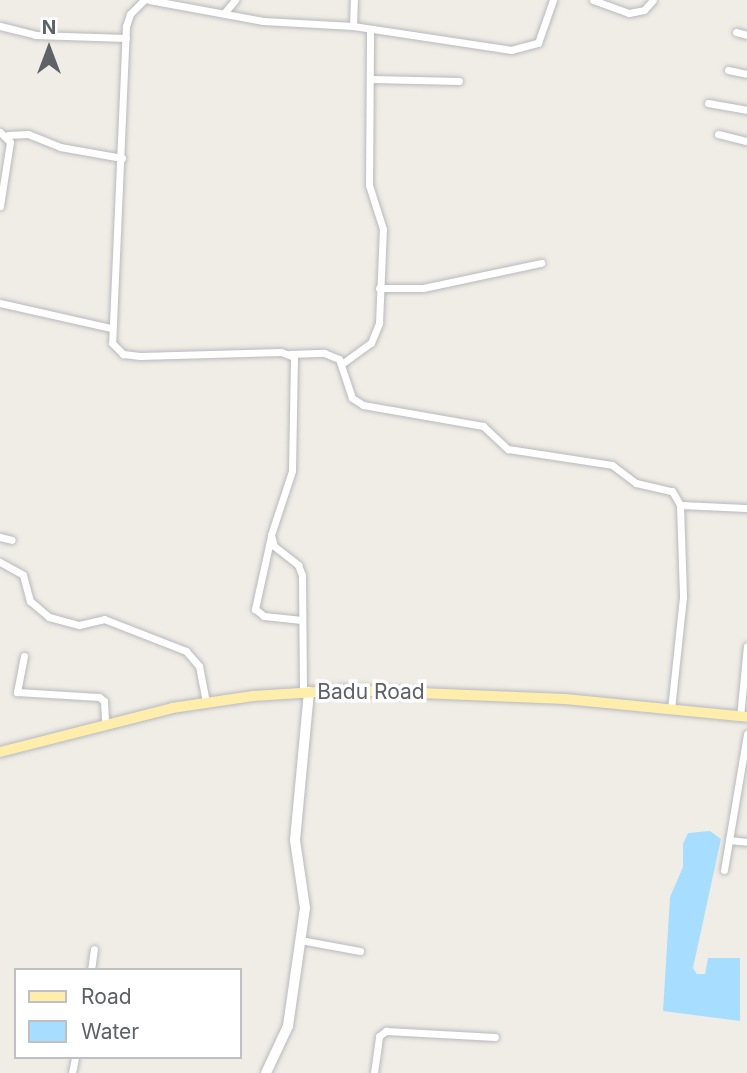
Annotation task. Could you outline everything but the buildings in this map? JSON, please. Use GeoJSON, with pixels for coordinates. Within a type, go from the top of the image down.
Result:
{"type":"FeatureCollection","features":[{"type":"Feature","properties":{"kind":"main road","name":"Badu Road"},"geometry":{"type":"LineString","coordinates":[[0,752],[105,722],[206,703],[306,693],[425,692],[671,709],[743,717]]}},
{"type":"Feature","properties":{"kind":"street"},"geometry":{"type":"LineString","coordinates":[[144,0],[127,19],[112,343],[123,354],[324,353],[343,363],[350,393],[363,405],[483,426],[502,446],[516,452],[612,465],[636,483],[672,491],[680,505],[682,619],[671,709]]}},
{"type":"Feature","properties":{"kind":"street"},"geometry":{"type":"LineString","coordinates":[[149,0],[263,21],[354,26],[495,48],[529,49],[540,38],[553,0]]}},
{"type":"Feature","properties":{"kind":"street"},"geometry":{"type":"LineString","coordinates":[[225,12],[235,0]]}},
{"type":"Feature","properties":{"kind":"street"},"geometry":{"type":"LineString","coordinates":[[354,0],[354,26]]}},
{"type":"Feature","properties":{"kind":"street"},"geometry":{"type":"LineString","coordinates":[[593,0],[629,13],[644,10],[653,0]]}},
{"type":"Feature","properties":{"kind":"street"},"geometry":{"type":"LineString","coordinates":[[0,26],[35,35],[126,38]]}},
{"type":"Feature","properties":{"kind":"street"},"geometry":{"type":"LineString","coordinates":[[343,363],[376,337],[382,218],[369,185],[372,79],[370,29]]}},
{"type":"Feature","properties":{"kind":"street"},"geometry":{"type":"LineString","coordinates":[[736,32],[747,36]]}},
{"type":"Feature","properties":{"kind":"street"},"geometry":{"type":"LineString","coordinates":[[728,70],[747,74]]}},
{"type":"Feature","properties":{"kind":"street"},"geometry":{"type":"LineString","coordinates":[[372,79],[459,81]]}},
{"type":"Feature","properties":{"kind":"street"},"geometry":{"type":"LineString","coordinates":[[708,103],[747,110]]}},
{"type":"Feature","properties":{"kind":"street"},"geometry":{"type":"LineString","coordinates":[[0,206],[4,134],[28,134],[60,147],[122,158]]}},
{"type":"Feature","properties":{"kind":"street"},"geometry":{"type":"LineString","coordinates":[[718,134],[747,141]]}},
{"type":"Feature","properties":{"kind":"street"},"geometry":{"type":"LineString","coordinates":[[379,288],[423,288],[541,263]]}},
{"type":"Feature","properties":{"kind":"street"},"geometry":{"type":"LineString","coordinates":[[0,303],[111,328]]}},
{"type":"Feature","properties":{"kind":"street"},"geometry":{"type":"LineString","coordinates":[[290,354],[296,366],[292,471],[271,535],[255,609],[264,616],[302,620]]}},
{"type":"Feature","properties":{"kind":"street"},"geometry":{"type":"LineString","coordinates":[[680,505],[747,508]]}},
{"type":"Feature","properties":{"kind":"street"},"geometry":{"type":"LineString","coordinates":[[266,1073],[288,1026],[305,895],[295,840],[306,693],[302,575],[298,565],[274,546],[271,535]]}},
{"type":"Feature","properties":{"kind":"street"},"geometry":{"type":"LineString","coordinates":[[0,537],[12,540]]}},
{"type":"Feature","properties":{"kind":"street"},"geometry":{"type":"LineString","coordinates":[[0,562],[23,575],[30,601],[49,617],[79,625],[104,620],[186,651],[199,666],[206,703]]}},
{"type":"Feature","properties":{"kind":"street"},"geometry":{"type":"LineString","coordinates":[[743,717],[747,646]]}},
{"type":"Feature","properties":{"kind":"street"},"geometry":{"type":"LineString","coordinates":[[23,656],[17,692],[99,697],[104,701],[105,722]]}},
{"type":"Feature","properties":{"kind":"street"},"geometry":{"type":"LineString","coordinates":[[724,870],[747,734]]}},
{"type":"Feature","properties":{"kind":"street"},"geometry":{"type":"LineString","coordinates":[[729,840],[747,842]]}},
{"type":"Feature","properties":{"kind":"street"},"geometry":{"type":"LineString","coordinates":[[300,940],[360,951]]}},
{"type":"Feature","properties":{"kind":"street"},"geometry":{"type":"LineString","coordinates":[[91,968],[94,949]]}},
{"type":"Feature","properties":{"kind":"street"},"geometry":{"type":"LineString","coordinates":[[374,1073],[377,1041],[386,1031],[495,1037]]}},
{"type":"Feature","properties":{"kind":"water"},"geometry":{"type":"Polygon","coordinates":[[[710,831],[721,839],[693,968],[697,974],[705,974],[708,958],[740,958],[740,1021],[663,1011],[670,897],[683,867],[683,844],[688,833],[710,831]]]}}]}
